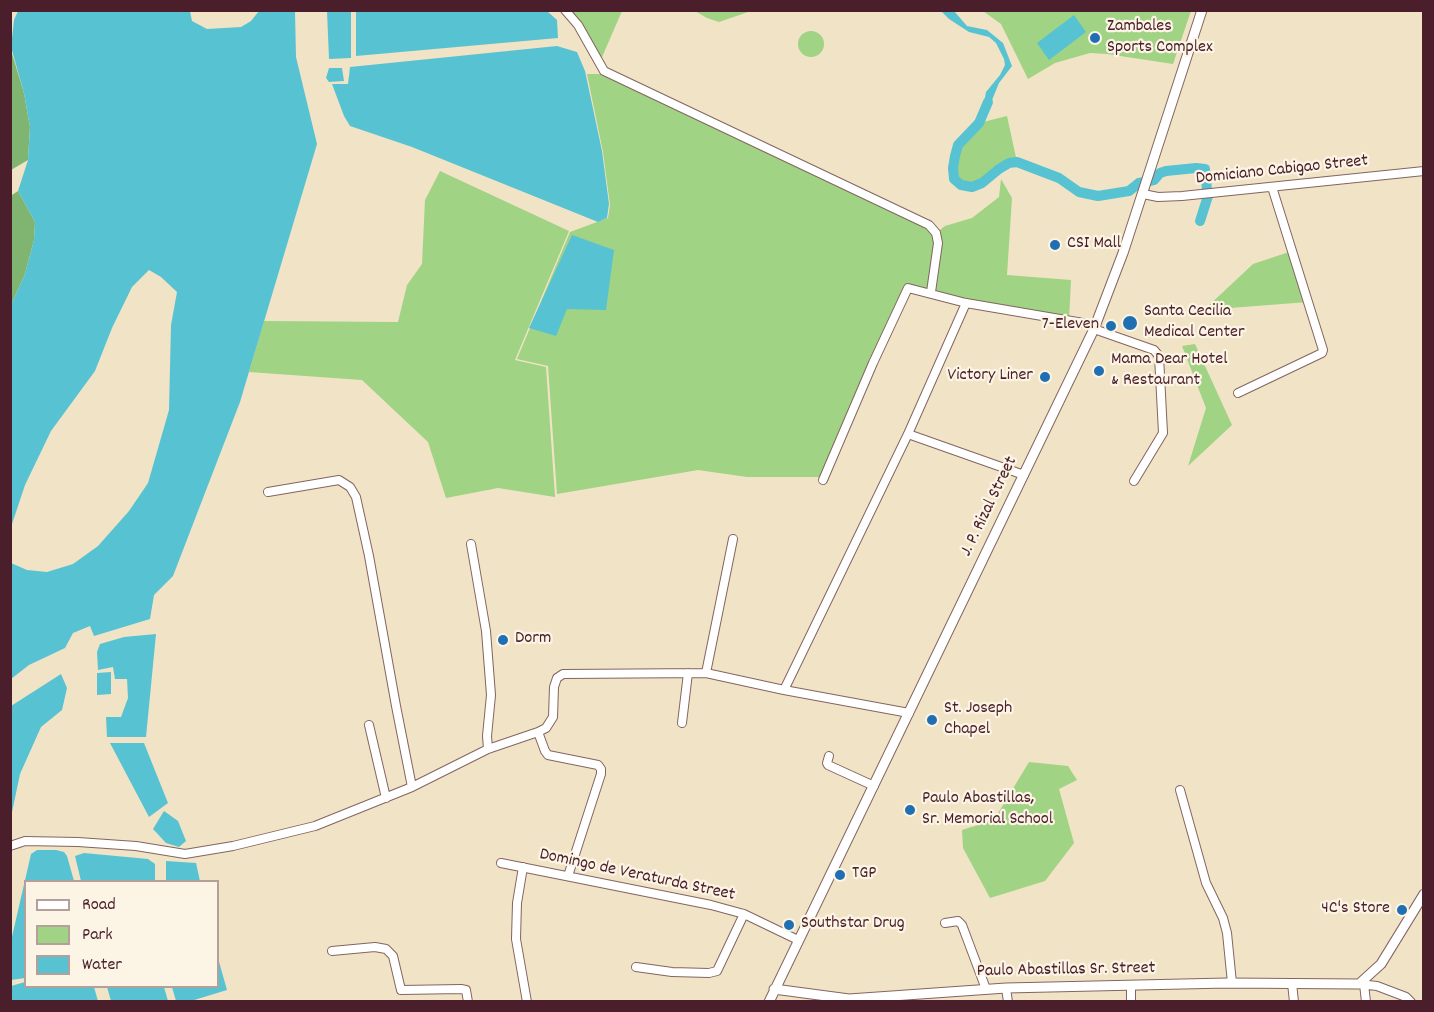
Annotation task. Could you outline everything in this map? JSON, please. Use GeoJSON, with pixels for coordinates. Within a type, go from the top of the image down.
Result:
{"type":"FeatureCollection","features":[{"type":"Feature","properties":{"kind":"main road","name":"J. P. Rizal Street"},"geometry":{"type":"LineString","coordinates":[[769,1002],[1094,327],[1114,279],[1146,186],[1202,10]]}},
{"type":"Feature","properties":{"kind":"main road"},"geometry":{"type":"LineString","coordinates":[[1361,984],[1381,964],[1424,894]]}},
{"type":"Feature","properties":{"kind":"main road","name":"Paulo Abastillas Sr. Street"},"geometry":{"type":"LineString","coordinates":[[774,989],[849,1000],[1006,988],[1232,983],[1361,984]]}},
{"type":"Feature","properties":{"kind":"street"},"geometry":{"type":"LineString","coordinates":[[565,10],[578,25],[604,71],[929,225],[936,233],[938,243],[930,292]]}},
{"type":"Feature","properties":{"kind":"street","name":"Domiciano Cabigao Street"},"geometry":{"type":"LineString","coordinates":[[1146,186],[1158,197],[1182,196],[1424,171]]}},
{"type":"Feature","properties":{"kind":"street"},"geometry":{"type":"LineString","coordinates":[[1238,393],[1323,350],[1272,187]]}},
{"type":"Feature","properties":{"kind":"street"},"geometry":{"type":"LineString","coordinates":[[823,480],[873,363],[909,288],[966,303],[1094,327],[1158,353],[1163,433],[1134,481]]}},
{"type":"Feature","properties":{"kind":"street"},"geometry":{"type":"LineString","coordinates":[[784,690],[908,434],[966,303]]}},
{"type":"Feature","properties":{"kind":"street"},"geometry":{"type":"LineString","coordinates":[[908,434],[1024,475]]}},
{"type":"Feature","properties":{"kind":"street"},"geometry":{"type":"LineString","coordinates":[[268,492],[339,480],[350,487],[356,496],[412,787]]}},
{"type":"Feature","properties":{"kind":"street"},"geometry":{"type":"LineString","coordinates":[[706,672],[733,539]]}},
{"type":"Feature","properties":{"kind":"street"},"geometry":{"type":"LineString","coordinates":[[471,544],[486,631],[490,694],[488,749]]}},
{"type":"Feature","properties":{"kind":"street"},"geometry":{"type":"LineString","coordinates":[[10,846],[25,841],[78,842],[135,846],[185,854],[292,833],[345,816],[412,787],[488,749],[538,732],[549,724],[553,717],[554,687],[557,678],[563,674],[706,672],[784,690],[909,713]]}},
{"type":"Feature","properties":{"kind":"street"},"geometry":{"type":"LineString","coordinates":[[682,723],[688,673]]}},
{"type":"Feature","properties":{"kind":"street"},"geometry":{"type":"LineString","coordinates":[[369,725],[386,798]]}},
{"type":"Feature","properties":{"kind":"street"},"geometry":{"type":"LineString","coordinates":[[538,732],[545,752],[549,755],[598,765],[601,769],[568,876]]}},
{"type":"Feature","properties":{"kind":"street"},"geometry":{"type":"LineString","coordinates":[[829,756],[828,765],[874,786]]}},
{"type":"Feature","properties":{"kind":"street"},"geometry":{"type":"LineString","coordinates":[[1180,790],[1206,883],[1223,918],[1227,933],[1232,983]]}},
{"type":"Feature","properties":{"kind":"street","name":"Domingo de Veraturda Street"},"geometry":{"type":"LineString","coordinates":[[501,863],[711,905],[744,914],[798,940]]}},
{"type":"Feature","properties":{"kind":"street"},"geometry":{"type":"LineString","coordinates":[[523,867],[517,903],[516,939],[527,1002]]}},
{"type":"Feature","properties":{"kind":"street"},"geometry":{"type":"LineString","coordinates":[[636,967],[672,972],[709,973],[717,971],[744,914]]}},
{"type":"Feature","properties":{"kind":"street"},"geometry":{"type":"LineString","coordinates":[[945,923],[958,921],[962,925],[986,989]]}},
{"type":"Feature","properties":{"kind":"street"},"geometry":{"type":"LineString","coordinates":[[332,951],[375,947],[386,949],[393,956],[401,990],[466,990],[468,1002]]}},
{"type":"Feature","properties":{"kind":"street"},"geometry":{"type":"LineString","coordinates":[[1292,984],[1294,1002]]}},
{"type":"Feature","properties":{"kind":"street"},"geometry":{"type":"LineString","coordinates":[[1366,1002],[1361,984],[1377,986],[1406,997],[1411,1002]]}},
{"type":"Feature","properties":{"kind":"street"},"geometry":{"type":"LineString","coordinates":[[1131,986],[1131,1002]]}},
{"type":"Feature","properties":{"kind":"street"},"geometry":{"type":"LineString","coordinates":[[1006,988],[1008,1002]]}},
{"type":"Feature","properties":{"kind":"green space"},"geometry":{"type":"Polygon","coordinates":[[[565,11],[622,11],[599,64],[565,11]]]}},
{"type":"Feature","properties":{"kind":"green space"},"geometry":{"type":"Polygon","coordinates":[[[695,11],[751,11],[719,22],[695,11]]]}},
{"type":"Feature","properties":{"kind":"green space","name":"Zambales Sports Complex"},"geometry":{"type":"Polygon","coordinates":[[[983,11],[1191,11],[1173,64],[1090,53],[1055,63],[1028,79],[1001,24],[983,11]]]}},
{"type":"Feature","properties":{"kind":"green space"},"geometry":{"type":"Polygon","coordinates":[[[811,31],[820,35],[824,44],[820,53],[811,57],[802,53],[798,44],[802,35],[811,31]]]}},
{"type":"Feature","properties":{"kind":"green space"},"geometry":{"type":"Polygon","coordinates":[[[10,47],[24,93],[30,127],[28,160],[11,170],[10,47]]]}},
{"type":"Feature","properties":{"kind":"green space"},"geometry":{"type":"Polygon","coordinates":[[[587,74],[605,74],[927,226],[933,234],[935,244],[928,292],[906,287],[821,477],[747,477],[698,470],[557,494],[548,366],[517,359],[570,232],[608,218],[610,205],[603,152],[587,74]]]}},
{"type":"Feature","properties":{"kind":"green space"},"geometry":{"type":"Polygon","coordinates":[[[1007,116],[1017,162],[1009,163],[999,169],[982,183],[972,187],[961,185],[954,179],[953,168],[958,145],[979,123],[1007,116]]]}},
{"type":"Feature","properties":{"kind":"green space"},"geometry":{"type":"Polygon","coordinates":[[[440,171],[569,231],[515,360],[546,367],[555,497],[498,488],[446,498],[428,442],[362,380],[249,372],[264,321],[398,322],[407,285],[422,264],[425,200],[440,171]]]}},
{"type":"Feature","properties":{"kind":"green space"},"geometry":{"type":"Polygon","coordinates":[[[1001,179],[1012,198],[1007,275],[1071,280],[1069,320],[931,292],[936,233],[945,226],[972,218],[999,197],[1001,179]]]}},
{"type":"Feature","properties":{"kind":"green space"},"geometry":{"type":"Polygon","coordinates":[[[18,191],[35,222],[34,240],[25,274],[11,305],[10,194],[18,191]]]}},
{"type":"Feature","properties":{"kind":"green space"},"geometry":{"type":"Polygon","coordinates":[[[1292,251],[1308,302],[1204,310],[1253,264],[1292,251]]]}},
{"type":"Feature","properties":{"kind":"green space"},"geometry":{"type":"Polygon","coordinates":[[[1195,344],[1232,425],[1188,466],[1206,408],[1182,346],[1195,344]]]}},
{"type":"Feature","properties":{"kind":"green space"},"geometry":{"type":"Polygon","coordinates":[[[1029,762],[1068,766],[1077,780],[1059,789],[1074,843],[1045,881],[990,898],[963,848],[962,830],[994,820],[1029,762]]]}},
{"type":"Feature","properties":{"kind":"water"},"geometry":{"type":"Polygon","coordinates":[[[18,11],[190,11],[192,21],[207,29],[241,27],[251,21],[259,11],[295,11],[296,57],[317,144],[240,402],[173,576],[154,595],[150,619],[94,636],[90,626],[73,633],[65,648],[29,665],[11,679],[11,563],[27,570],[47,572],[73,564],[98,546],[129,511],[148,483],[169,410],[171,325],[177,292],[161,277],[149,270],[132,287],[95,371],[51,431],[25,485],[11,527],[11,305],[25,274],[34,240],[35,222],[18,191],[28,160],[30,127],[24,93],[11,47],[14,20],[18,11]]]}},
{"type":"Feature","properties":{"kind":"water"},"geometry":{"type":"Polygon","coordinates":[[[327,11],[351,11],[351,58],[329,59],[327,11]]]}},
{"type":"Feature","properties":{"kind":"water"},"geometry":{"type":"Polygon","coordinates":[[[356,11],[547,11],[557,20],[558,38],[356,56],[356,11]]]}},
{"type":"Feature","properties":{"kind":"water"},"geometry":{"type":"Polygon","coordinates":[[[941,11],[954,11],[967,26],[987,30],[1003,43],[1012,66],[999,83],[990,105],[982,114],[986,92],[1000,75],[1005,65],[1004,59],[996,43],[989,37],[969,32],[941,11]]]}},
{"type":"Feature","properties":{"kind":"water"},"geometry":{"type":"Polygon","coordinates":[[[1074,15],[1086,32],[1049,60],[1037,43],[1074,15]]]}},
{"type":"Feature","properties":{"kind":"water"},"geometry":{"type":"Polygon","coordinates":[[[557,46],[577,52],[585,71],[602,151],[609,204],[607,218],[598,222],[412,147],[350,126],[332,84],[348,84],[350,67],[557,46]]]}},
{"type":"Feature","properties":{"kind":"water"},"geometry":{"type":"Polygon","coordinates":[[[329,68],[342,68],[344,81],[329,82],[326,78],[329,68]]]}},
{"type":"Feature","properties":{"kind":"water"},"geometry":{"type":"Polygon","coordinates":[[[572,235],[614,250],[606,310],[567,309],[556,336],[529,328],[572,235]]]}},
{"type":"Feature","properties":{"kind":"water"},"geometry":{"type":"Polygon","coordinates":[[[156,634],[146,737],[107,737],[106,717],[121,717],[128,698],[127,679],[115,679],[113,667],[98,670],[97,652],[100,644],[124,637],[156,634]]]}},
{"type":"Feature","properties":{"kind":"water"},"geometry":{"type":"Polygon","coordinates":[[[111,672],[111,694],[97,695],[97,673],[111,672]]]}},
{"type":"Feature","properties":{"kind":"water"},"geometry":{"type":"Polygon","coordinates":[[[61,674],[67,688],[62,710],[41,727],[20,774],[11,817],[11,706],[61,674]]]}},
{"type":"Feature","properties":{"kind":"water"},"geometry":{"type":"Polygon","coordinates":[[[110,743],[144,743],[168,803],[149,817],[110,743]]]}},
{"type":"Feature","properties":{"kind":"water"},"geometry":{"type":"Polygon","coordinates":[[[164,811],[178,821],[186,841],[179,847],[166,843],[153,829],[164,811]]]}},
{"type":"Feature","properties":{"kind":"water"},"geometry":{"type":"Polygon","coordinates":[[[37,850],[64,852],[74,880],[25,880],[31,854],[37,850]]]}},
{"type":"Feature","properties":{"kind":"water"},"geometry":{"type":"Polygon","coordinates":[[[84,853],[148,859],[155,864],[155,880],[81,880],[75,856],[84,853]]]}},
{"type":"Feature","properties":{"kind":"water"},"geometry":{"type":"Polygon","coordinates":[[[166,861],[196,863],[200,880],[166,880],[166,861]]]}},
{"type":"Feature","properties":{"kind":"water"},"geometry":{"type":"Polygon","coordinates":[[[24,884],[24,978],[11,980],[11,941],[24,884]]]}},
{"type":"Feature","properties":{"kind":"water"},"geometry":{"type":"Polygon","coordinates":[[[219,962],[227,990],[191,1001],[176,1001],[172,988],[219,988],[219,962]]]}},
{"type":"Feature","properties":{"kind":"water"},"geometry":{"type":"Polygon","coordinates":[[[24,982],[24,988],[94,988],[98,1001],[11,1001],[11,986],[24,982]]]}},
{"type":"Feature","properties":{"kind":"water"},"geometry":{"type":"Polygon","coordinates":[[[107,988],[164,988],[168,1001],[111,1001],[107,988]]]}},
{"type":"Feature","properties":{"kind":"waterway"},"geometry":{"type":"LineString","coordinates":[[988,102],[979,123],[958,145],[953,168],[954,179],[961,185],[972,187],[982,183],[999,169],[1009,163],[1017,162],[1059,178],[1079,192],[1098,196],[1129,191],[1139,183],[1154,180],[1160,173],[1166,171],[1196,168],[1205,169],[1207,190]]}},
{"type":"Feature","properties":{"kind":"waterway"},"geometry":{"type":"LineString","coordinates":[[1200,221],[1208,196]]}},
{"type":"Feature","properties":{"kind":"place","name":"Zambales Sports Complex"},"geometry":{"type":"Point","coordinates":[1095,38]}},
{"type":"Feature","properties":{"kind":"place","name":"CSI Mall"},"geometry":{"type":"Point","coordinates":[1055,245]}},
{"type":"Feature","properties":{"kind":"place","name":"Santa Cecilia Medical Center"},"geometry":{"type":"Point","coordinates":[1130,323]}},
{"type":"Feature","properties":{"kind":"place","name":"7-Eleven"},"geometry":{"type":"Point","coordinates":[1111,326]}},
{"type":"Feature","properties":{"kind":"place","name":"Mama Dear Hotel & Restaurant"},"geometry":{"type":"Point","coordinates":[1099,371]}},
{"type":"Feature","properties":{"kind":"place","name":"Victory Liner"},"geometry":{"type":"Point","coordinates":[1045,377]}},
{"type":"Feature","properties":{"kind":"place","name":"Dorm"},"geometry":{"type":"Point","coordinates":[503,640]}},
{"type":"Feature","properties":{"kind":"place","name":"St. Joseph Chapel"},"geometry":{"type":"Point","coordinates":[932,720]}},
{"type":"Feature","properties":{"kind":"place","name":"Paulo Abastillas, Sr. Memorial School"},"geometry":{"type":"Point","coordinates":[910,810]}},
{"type":"Feature","properties":{"kind":"place","name":"TGP"},"geometry":{"type":"Point","coordinates":[840,875]}},
{"type":"Feature","properties":{"kind":"place","name":"4C's Store"},"geometry":{"type":"Point","coordinates":[1402,910]}},
{"type":"Feature","properties":{"kind":"place","name":"Southstar Drug"},"geometry":{"type":"Point","coordinates":[789,925]}}]}
